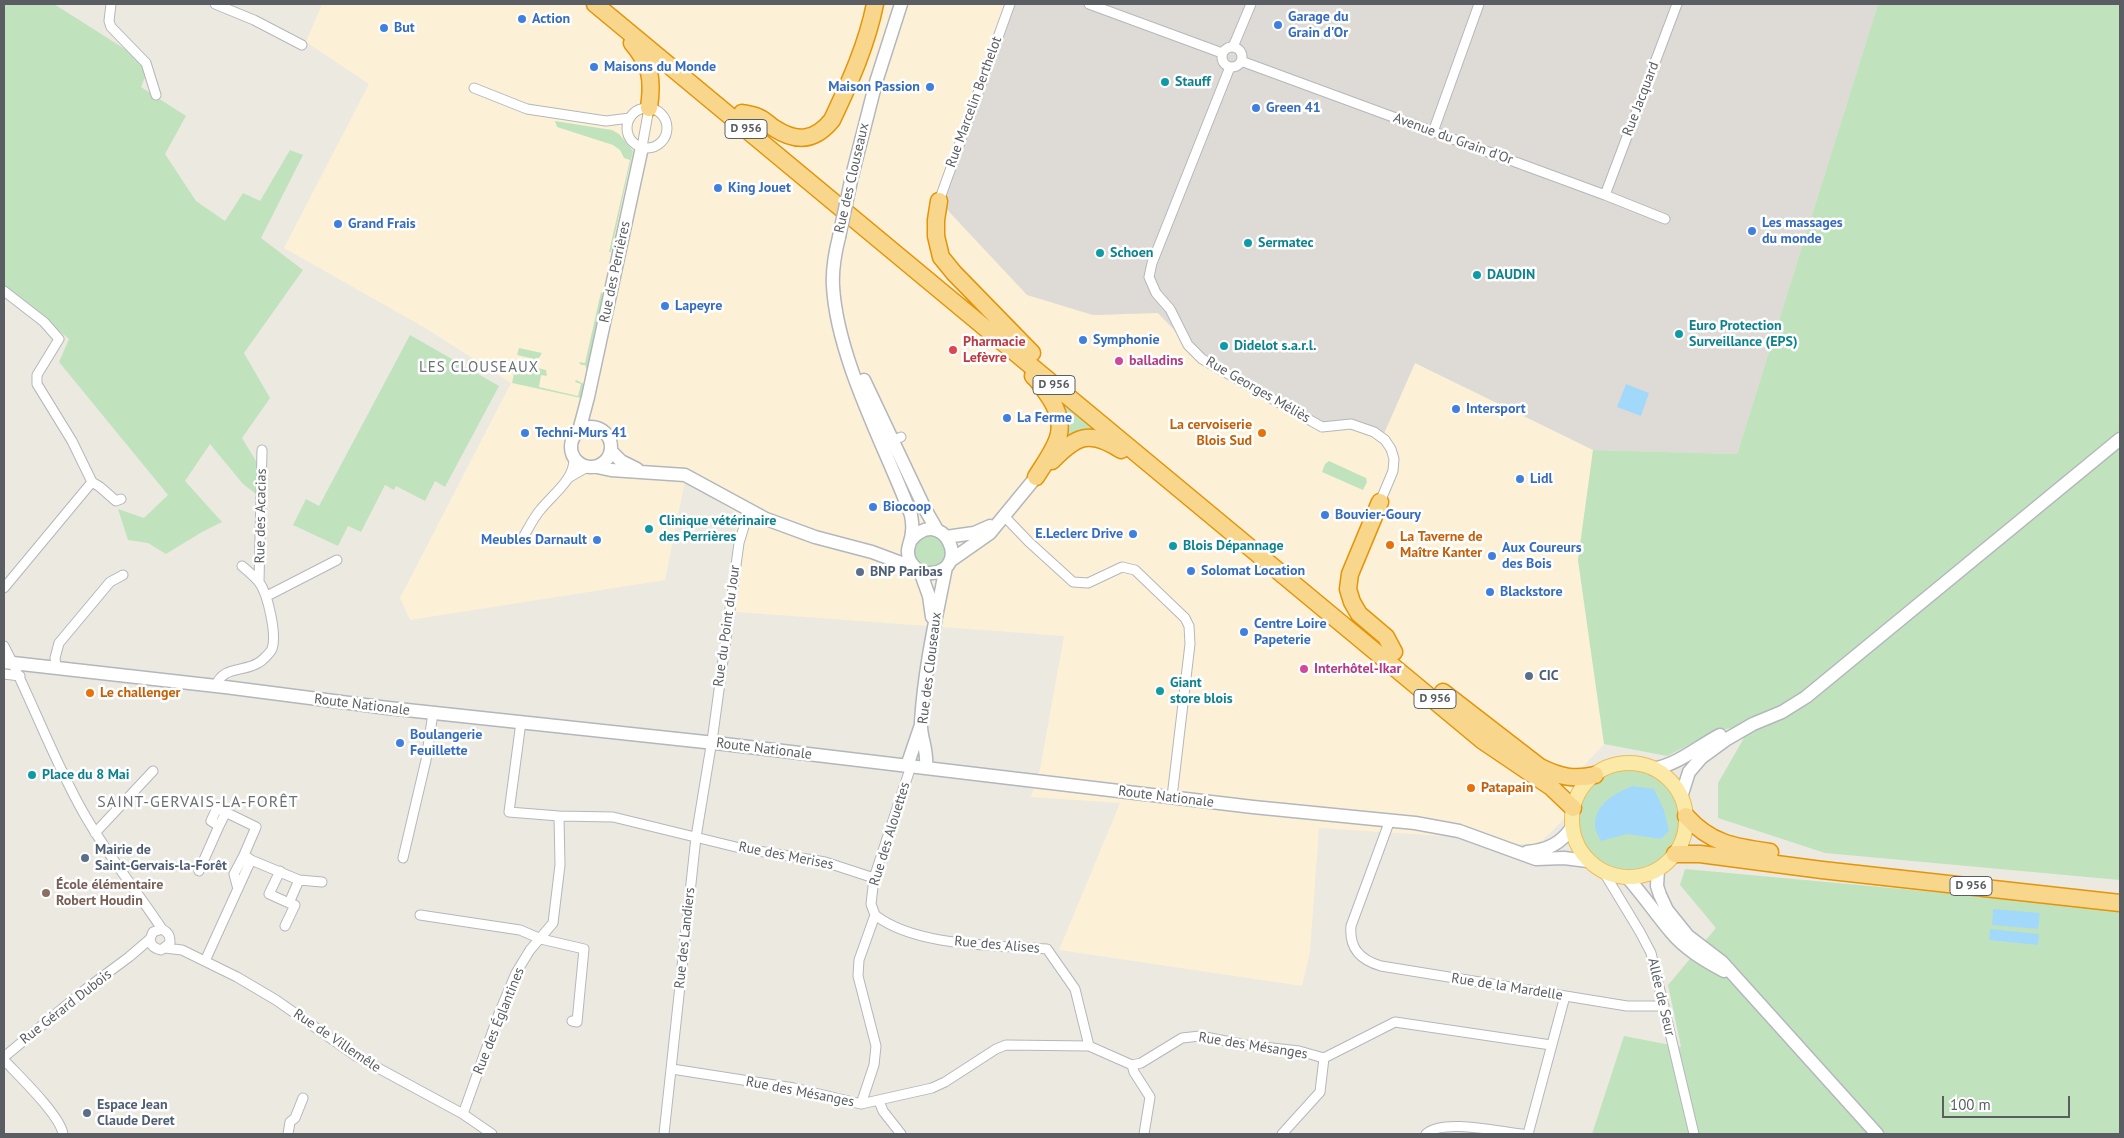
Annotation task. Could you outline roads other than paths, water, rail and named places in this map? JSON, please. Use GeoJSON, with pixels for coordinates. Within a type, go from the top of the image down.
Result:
{"type":"FeatureCollection","features":[{"type":"Feature","properties":{"kind":"highway"},"geometry":{"type":"LineString","coordinates":[[594,4],[632,43],[646,62],[652,88],[649,108]]}},
{"type":"Feature","properties":{"kind":"highway","name":"D 956"},"geometry":{"type":"LineString","coordinates":[[594,4],[1484,741],[1552,788],[1573,808]]}},
{"type":"Feature","properties":{"kind":"highway","name":"D 956"},"geometry":{"type":"LineString","coordinates":[[611,4],[1486,727],[1540,767],[1566,778],[1576,779],[1595,775]]}},
{"type":"Feature","properties":{"kind":"highway","name":"D 956"},"geometry":{"type":"LineString","coordinates":[[742,113],[759,117],[775,129],[795,138],[803,139],[826,128],[836,111],[860,55],[870,29],[875,4]]}},
{"type":"Feature","properties":{"kind":"highway","name":"D 956"},"geometry":{"type":"LineString","coordinates":[[939,201],[936,236],[942,257],[954,273],[1032,353]]}},
{"type":"Feature","properties":{"kind":"highway","name":"D 956"},"geometry":{"type":"LineString","coordinates":[[951,299],[1037,380],[1056,408],[1061,429],[1059,439],[1036,477]]}},
{"type":"Feature","properties":{"kind":"highway","name":"D 956"},"geometry":{"type":"LineString","coordinates":[[1036,477],[1062,450],[1081,438],[1101,439],[1158,471]]}},
{"type":"Feature","properties":{"kind":"highway"},"geometry":{"type":"LineString","coordinates":[[1380,502],[1350,574],[1348,589],[1352,602],[1360,614],[1386,637],[1394,652]]}},
{"type":"Feature","properties":{"kind":"highway","name":"D 956"},"geometry":{"type":"LineString","coordinates":[[1686,816],[1705,835],[1728,845],[1744,848],[1901,870],[2120,893]]}},
{"type":"Feature","properties":{"kind":"highway","name":"D 956"},"geometry":{"type":"LineString","coordinates":[[1674,854],[1700,854],[1831,871],[2120,902]]}},
{"type":"Feature","properties":{"kind":"main road","name":"Rue des Clouseaux"},"geometry":{"type":"LineString","coordinates":[[895,19],[897,4]]}},
{"type":"Feature","properties":{"kind":"main road","name":"Rue des Clouseaux"},"geometry":{"type":"LineString","coordinates":[[901,4],[864,123],[835,252],[833,284],[843,339],[924,509],[942,534]]}},
{"type":"Feature","properties":{"kind":"main road","name":"Rue des Perrières"},"geometry":{"type":"LineString","coordinates":[[579,431],[642,147]]}},
{"type":"Feature","properties":{"kind":"main road","name":"Rue des Perrières"},"geometry":{"type":"LineString","coordinates":[[588,397],[591,418],[596,427]]}},
{"type":"Feature","properties":{"kind":"main road"},"geometry":{"type":"LineString","coordinates":[[592,467],[604,463],[611,451],[611,444],[606,434],[596,427],[587,427],[574,435],[571,446],[574,458],[579,464],[592,467],[611,470],[639,470],[685,475],[749,510],[792,529],[872,552],[929,574],[938,572],[990,533],[1036,477]]}},
{"type":"Feature","properties":{"kind":"main road","name":"Rue des Clouseaux"},"geometry":{"type":"LineString","coordinates":[[890,436],[911,515],[913,525],[911,541]]}},
{"type":"Feature","properties":{"kind":"main road"},"geometry":{"type":"LineString","coordinates":[[1681,797],[1689,772],[1714,747],[1753,724],[1782,712],[1806,696],[2120,439]]}},
{"type":"Feature","properties":{"kind":"main road"},"geometry":{"type":"LineString","coordinates":[[611,451],[621,461],[639,470]]}},
{"type":"Feature","properties":{"kind":"main road"},"geometry":{"type":"LineString","coordinates":[[872,552],[893,551],[911,541],[922,531],[942,534],[974,533],[1002,519]]}},
{"type":"Feature","properties":{"kind":"main road"},"geometry":{"type":"LineString","coordinates":[[942,534],[952,548],[948,564]]}},
{"type":"Feature","properties":{"kind":"main road"},"geometry":{"type":"LineString","coordinates":[[911,541],[908,555],[929,596],[934,623]]}},
{"type":"Feature","properties":{"kind":"main road","name":"Rue des Clouseaux"},"geometry":{"type":"LineString","coordinates":[[926,768],[927,754],[921,725],[934,623],[948,564]]}},
{"type":"Feature","properties":{"kind":"main road","name":"Route Nationale"},"geometry":{"type":"LineString","coordinates":[[8,663],[216,686],[313,700],[712,742],[1253,807],[1390,820],[1459,831],[1536,859],[1564,858],[1588,861]]}},
{"type":"Feature","properties":{"kind":"main road"},"geometry":{"type":"LineString","coordinates":[[1653,769],[1679,761],[1727,731],[1739,726],[1753,724]]}},
{"type":"Feature","properties":{"kind":"main road"},"geometry":{"type":"LineString","coordinates":[[909,766],[921,725]]}},
{"type":"Feature","properties":{"kind":"main road"},"geometry":{"type":"LineString","coordinates":[[1630,763],[1653,769],[1669,780],[1681,797],[1686,816],[1685,830],[1681,843],[1674,854],[1658,869],[1640,876],[1627,877],[1603,871],[1588,861],[1580,851],[1572,826],[1573,808],[1579,793],[1595,775],[1619,764],[1630,763]]}},
{"type":"Feature","properties":{"kind":"main road"},"geometry":{"type":"LineString","coordinates":[[1521,853],[1548,848],[1565,837],[1572,826]]}},
{"type":"Feature","properties":{"kind":"main road"},"geometry":{"type":"LineString","coordinates":[[1658,869],[1658,886],[1667,910],[1688,936],[1722,962],[1732,976],[1877,1134]]}},
{"type":"Feature","properties":{"kind":"main road"},"geometry":{"type":"LineString","coordinates":[[1627,877],[1671,932],[1683,944],[1702,959],[1732,976]]}},
{"type":"Feature","properties":{"kind":"street"},"geometry":{"type":"LineString","coordinates":[[111,4],[109,21],[111,27],[146,63],[156,95]]}},
{"type":"Feature","properties":{"kind":"street"},"geometry":{"type":"LineString","coordinates":[[215,4],[254,20],[302,44]]}},
{"type":"Feature","properties":{"kind":"street","name":"Rue Marcelin Berthelot"},"geometry":{"type":"LineString","coordinates":[[939,201],[1010,4]]}},
{"type":"Feature","properties":{"kind":"street"},"geometry":{"type":"LineString","coordinates":[[1089,4],[1222,54]]}},
{"type":"Feature","properties":{"kind":"street"},"geometry":{"type":"LineString","coordinates":[[1233,47],[1250,4]]}},
{"type":"Feature","properties":{"kind":"street"},"geometry":{"type":"LineString","coordinates":[[1433,132],[1479,4]]}},
{"type":"Feature","properties":{"kind":"street","name":"Rue Jacquard"},"geometry":{"type":"LineString","coordinates":[[1605,194],[1678,4]]}},
{"type":"Feature","properties":{"kind":"street"},"geometry":{"type":"LineString","coordinates":[[1233,47],[1238,49],[1241,54],[1241,61],[1230,67],[1224,63],[1222,54],[1224,50],[1233,47]]}},
{"type":"Feature","properties":{"kind":"street","name":"Avenue du Grain d'Or"},"geometry":{"type":"LineString","coordinates":[[1241,61],[1605,194],[1664,219]]}},
{"type":"Feature","properties":{"kind":"street","name":"Rue Georges Méliès"},"geometry":{"type":"LineString","coordinates":[[1230,67],[1152,263],[1149,277],[1156,293],[1170,308],[1188,345],[1202,359],[1322,427],[1351,424],[1374,432],[1385,440],[1391,449],[1394,459],[1393,471],[1380,502]]}},
{"type":"Feature","properties":{"kind":"street"},"geometry":{"type":"LineString","coordinates":[[474,88],[526,109],[606,121],[630,118]]}},
{"type":"Feature","properties":{"kind":"street"},"geometry":{"type":"LineString","coordinates":[[642,147],[649,108]]}},
{"type":"Feature","properties":{"kind":"street"},"geometry":{"type":"LineString","coordinates":[[606,121],[628,132],[633,141],[642,147],[653,147],[666,136],[665,118],[656,109],[638,110],[630,118],[628,132]]}},
{"type":"Feature","properties":{"kind":"street"},"geometry":{"type":"LineString","coordinates":[[4,291],[44,322],[59,339],[36,375],[37,384],[72,441],[92,482],[116,501],[121,499]]}},
{"type":"Feature","properties":{"kind":"street","name":"Rue des Acacias"},"geometry":{"type":"LineString","coordinates":[[260,582],[262,450]]}},
{"type":"Feature","properties":{"kind":"street"},"geometry":{"type":"LineString","coordinates":[[524,536],[540,510],[568,479],[574,466],[574,458]]}},
{"type":"Feature","properties":{"kind":"street"},"geometry":{"type":"LineString","coordinates":[[568,479],[592,467]]}},
{"type":"Feature","properties":{"kind":"street"},"geometry":{"type":"LineString","coordinates":[[4,588],[92,482]]}},
{"type":"Feature","properties":{"kind":"street","name":"Rue du Point du Jour"},"geometry":{"type":"LineString","coordinates":[[712,742],[739,542],[749,510]]}},
{"type":"Feature","properties":{"kind":"street"},"geometry":{"type":"LineString","coordinates":[[1002,519],[1073,582],[1088,583],[1122,567],[1134,570],[1185,618],[1189,626],[1190,644],[1172,797]]}},
{"type":"Feature","properties":{"kind":"street"},"geometry":{"type":"LineString","coordinates":[[267,596],[337,560]]}},
{"type":"Feature","properties":{"kind":"street","name":"Rue des Acacias"},"geometry":{"type":"LineString","coordinates":[[216,686],[218,680],[227,672],[258,664],[272,650],[274,634],[267,596],[260,582],[242,566]]}},
{"type":"Feature","properties":{"kind":"street"},"geometry":{"type":"LineString","coordinates":[[56,667],[55,658],[59,642],[110,582],[123,575]]}},
{"type":"Feature","properties":{"kind":"street"},"geometry":{"type":"LineString","coordinates":[[4,646],[8,663],[20,676],[63,773],[95,832],[147,906],[162,929],[170,937],[170,943],[165,948],[155,948],[147,906]]}},
{"type":"Feature","properties":{"kind":"street"},"geometry":{"type":"LineString","coordinates":[[4,674],[20,676]]}},
{"type":"Feature","properties":{"kind":"street"},"geometry":{"type":"LineString","coordinates":[[403,858],[426,760],[433,713]]}},
{"type":"Feature","properties":{"kind":"street","name":"Rue des Merises"},"geometry":{"type":"LineString","coordinates":[[521,722],[508,812],[559,816],[614,817],[740,848],[825,862],[874,878]]}},
{"type":"Feature","properties":{"kind":"street","name":"Rue des Landiers"},"geometry":{"type":"LineString","coordinates":[[664,1134],[696,838],[712,742]]}},
{"type":"Feature","properties":{"kind":"street","name":"Rue des Alouettes"},"geometry":{"type":"LineString","coordinates":[[861,1104],[874,1065],[876,1046],[858,976],[859,960],[875,914],[871,904],[874,878],[909,766]]}},
{"type":"Feature","properties":{"kind":"street"},"geometry":{"type":"LineString","coordinates":[[95,832],[153,770]]}},
{"type":"Feature","properties":{"kind":"street"},"geometry":{"type":"LineString","coordinates":[[199,871],[219,826],[212,821],[217,808],[256,827],[238,889],[205,961]]}},
{"type":"Feature","properties":{"kind":"street","name":"Rue des Églantines"},"geometry":{"type":"LineString","coordinates":[[463,1114],[498,1016],[516,973],[530,950],[553,923],[560,866],[559,816]]}},
{"type":"Feature","properties":{"kind":"street","name":"Rue de la Mardelle"},"geometry":{"type":"LineString","coordinates":[[1390,820],[1350,926],[1350,937],[1356,951],[1368,962],[1381,966],[1628,1006],[1664,1006]]}},
{"type":"Feature","properties":{"kind":"street"},"geometry":{"type":"LineString","coordinates":[[248,857],[300,880],[322,882]]}},
{"type":"Feature","properties":{"kind":"street"},"geometry":{"type":"LineString","coordinates":[[280,871],[269,894],[295,905],[285,926]]}},
{"type":"Feature","properties":{"kind":"street","name":"Allée de Seur"},"geometry":{"type":"LineString","coordinates":[[1603,871],[1651,952],[1694,1134]]}},
{"type":"Feature","properties":{"kind":"street"},"geometry":{"type":"LineString","coordinates":[[289,903],[300,880]]}},
{"type":"Feature","properties":{"kind":"street","name":"Rue des Alises"},"geometry":{"type":"LineString","coordinates":[[875,914],[886,923],[938,940],[1047,949],[1075,989],[1089,1046]]}},
{"type":"Feature","properties":{"kind":"street"},"geometry":{"type":"LineString","coordinates":[[420,915],[520,930],[541,939],[584,949],[576,1022],[572,1021]]}},
{"type":"Feature","properties":{"kind":"street"},"geometry":{"type":"LineString","coordinates":[[151,935],[162,929]]}},
{"type":"Feature","properties":{"kind":"street","name":"Rue Gérard Dubois"},"geometry":{"type":"LineString","coordinates":[[4,1058],[79,994],[130,958],[151,935]]}},
{"type":"Feature","properties":{"kind":"street","name":"Rue de Villemêle"},"geometry":{"type":"LineString","coordinates":[[170,937],[182,950]]}},
{"type":"Feature","properties":{"kind":"street","name":"Rue Gérard Dubois"},"geometry":{"type":"LineString","coordinates":[[130,958],[155,948]]}},
{"type":"Feature","properties":{"kind":"street","name":"Rue de Villemêle"},"geometry":{"type":"LineString","coordinates":[[165,948],[182,950],[276,1000],[356,1056],[463,1114],[492,1134]]}},
{"type":"Feature","properties":{"kind":"street"},"geometry":{"type":"LineString","coordinates":[[1528,1134],[1564,996]]}},
{"type":"Feature","properties":{"kind":"street","name":"Rue des Mésanges"},"geometry":{"type":"LineString","coordinates":[[672,1069],[794,1088],[861,1104],[932,1088],[945,1082],[996,1048],[1006,1045],[1089,1046],[1132,1064],[1141,1063],[1182,1038],[1200,1036],[1246,1045],[1299,1051],[1324,1058],[1396,1022],[1551,1045]]}},
{"type":"Feature","properties":{"kind":"street"},"geometry":{"type":"LineString","coordinates":[[4,1058],[49,1110],[62,1128],[63,1134]]}},
{"type":"Feature","properties":{"kind":"street"},"geometry":{"type":"LineString","coordinates":[[1282,1134],[1320,1092],[1324,1058]]}},
{"type":"Feature","properties":{"kind":"street"},"geometry":{"type":"LineString","coordinates":[[1132,1064],[1134,1072],[1150,1097],[1144,1134]]}},
{"type":"Feature","properties":{"kind":"street"},"geometry":{"type":"LineString","coordinates":[[288,1134],[290,1122],[295,1118],[303,1098]]}},
{"type":"Feature","properties":{"kind":"street"},"geometry":{"type":"LineString","coordinates":[[879,1101],[882,1111],[901,1134]]}},
{"type":"Feature","properties":{"kind":"street"},"geometry":{"type":"LineString","coordinates":[[1426,1134],[1431,1129],[1452,1126],[1522,1134]]}},
{"type":"Feature","properties":{"kind":"water"},"geometry":{"type":"Polygon","coordinates":[[[1626,384],[1649,393],[1641,416],[1617,407],[1626,384]]]}},
{"type":"Feature","properties":{"kind":"water"},"geometry":{"type":"Polygon","coordinates":[[[1632,786],[1654,789],[1664,810],[1669,831],[1661,839],[1627,834],[1601,841],[1595,828],[1598,812],[1612,796],[1632,786]]]}},
{"type":"Feature","properties":{"kind":"water"},"geometry":{"type":"Polygon","coordinates":[[[1993,909],[2040,913],[2038,929],[1992,925],[1993,909]]]}},
{"type":"Feature","properties":{"kind":"water"},"geometry":{"type":"Polygon","coordinates":[[[1990,929],[2039,934],[2038,945],[1989,940],[1990,929]]]}},
{"type":"Feature","properties":{"kind":"place","name":"Action"},"geometry":{"type":"Point","coordinates":[522,19]}},
{"type":"Feature","properties":{"kind":"place","name":"Garage du Grain d'Or"},"geometry":{"type":"Point","coordinates":[1278,25]}},
{"type":"Feature","properties":{"kind":"place","name":"But"},"geometry":{"type":"Point","coordinates":[384,28]}},
{"type":"Feature","properties":{"kind":"place","name":"Maisons du Monde"},"geometry":{"type":"Point","coordinates":[594,67]}},
{"type":"Feature","properties":{"kind":"place","name":"Stauff"},"geometry":{"type":"Point","coordinates":[1165,82]}},
{"type":"Feature","properties":{"kind":"place","name":"Maison Passion"},"geometry":{"type":"Point","coordinates":[930,87]}},
{"type":"Feature","properties":{"kind":"place","name":"Green 41"},"geometry":{"type":"Point","coordinates":[1256,108]}},
{"type":"Feature","properties":{"kind":"place","name":"King Jouet"},"geometry":{"type":"Point","coordinates":[718,188]}},
{"type":"Feature","properties":{"kind":"place","name":"Grand Frais"},"geometry":{"type":"Point","coordinates":[338,224]}},
{"type":"Feature","properties":{"kind":"place","name":"Les massages du monde"},"geometry":{"type":"Point","coordinates":[1752,231]}},
{"type":"Feature","properties":{"kind":"place","name":"Sermatec"},"geometry":{"type":"Point","coordinates":[1248,243]}},
{"type":"Feature","properties":{"kind":"place","name":"Schoen"},"geometry":{"type":"Point","coordinates":[1100,253]}},
{"type":"Feature","properties":{"kind":"place","name":"DAUDIN"},"geometry":{"type":"Point","coordinates":[1477,275]}},
{"type":"Feature","properties":{"kind":"place","name":"Lapeyre"},"geometry":{"type":"Point","coordinates":[665,306]}},
{"type":"Feature","properties":{"kind":"place","name":"Euro Protection Surveillance (EPS)"},"geometry":{"type":"Point","coordinates":[1679,334]}},
{"type":"Feature","properties":{"kind":"place","name":"Symphonie"},"geometry":{"type":"Point","coordinates":[1083,340]}},
{"type":"Feature","properties":{"kind":"place","name":"Didelot s.a.r.l."},"geometry":{"type":"Point","coordinates":[1224,346]}},
{"type":"Feature","properties":{"kind":"place","name":"Pharmacie Lefèvre"},"geometry":{"type":"Point","coordinates":[953,350]}},
{"type":"Feature","properties":{"kind":"place","name":"balladins"},"geometry":{"type":"Point","coordinates":[1119,361]}},
{"type":"Feature","properties":{"kind":"place","name":"Intersport"},"geometry":{"type":"Point","coordinates":[1456,409]}},
{"type":"Feature","properties":{"kind":"place","name":"La Ferme"},"geometry":{"type":"Point","coordinates":[1007,418]}},
{"type":"Feature","properties":{"kind":"place","name":"Techni-Murs 41"},"geometry":{"type":"Point","coordinates":[525,433]}},
{"type":"Feature","properties":{"kind":"place","name":"La cervoiserie Blois Sud"},"geometry":{"type":"Point","coordinates":[1262,433]}},
{"type":"Feature","properties":{"kind":"place","name":"Lidl"},"geometry":{"type":"Point","coordinates":[1520,479]}},
{"type":"Feature","properties":{"kind":"place","name":"Biocoop"},"geometry":{"type":"Point","coordinates":[873,507]}},
{"type":"Feature","properties":{"kind":"place","name":"Bouvier-Goury"},"geometry":{"type":"Point","coordinates":[1325,515]}},
{"type":"Feature","properties":{"kind":"place","name":"Clinique vétérinaire des Perrières"},"geometry":{"type":"Point","coordinates":[649,529]}},
{"type":"Feature","properties":{"kind":"place","name":"E.Leclerc Drive"},"geometry":{"type":"Point","coordinates":[1133,534]}},
{"type":"Feature","properties":{"kind":"place","name":"Meubles Darnault"},"geometry":{"type":"Point","coordinates":[597,540]}},
{"type":"Feature","properties":{"kind":"place","name":"La Taverne de Maître Kanter"},"geometry":{"type":"Point","coordinates":[1390,545]}},
{"type":"Feature","properties":{"kind":"place","name":"Blois Dépannage"},"geometry":{"type":"Point","coordinates":[1173,546]}},
{"type":"Feature","properties":{"kind":"place","name":"Aux Coureurs des Bois"},"geometry":{"type":"Point","coordinates":[1492,556]}},
{"type":"Feature","properties":{"kind":"place","name":"Solomat Location"},"geometry":{"type":"Point","coordinates":[1191,571]}},
{"type":"Feature","properties":{"kind":"place","name":"BNP Paribas"},"geometry":{"type":"Point","coordinates":[860,572]}},
{"type":"Feature","properties":{"kind":"place","name":"Blackstore"},"geometry":{"type":"Point","coordinates":[1490,592]}},
{"type":"Feature","properties":{"kind":"place","name":"Centre Loire Papeterie"},"geometry":{"type":"Point","coordinates":[1244,632]}},
{"type":"Feature","properties":{"kind":"place","name":"Interhôtel-Ikar"},"geometry":{"type":"Point","coordinates":[1304,669]}},
{"type":"Feature","properties":{"kind":"place","name":"CIC"},"geometry":{"type":"Point","coordinates":[1529,676]}},
{"type":"Feature","properties":{"kind":"place","name":"Giant store blois"},"geometry":{"type":"Point","coordinates":[1160,691]}},
{"type":"Feature","properties":{"kind":"place","name":"Le challenger"},"geometry":{"type":"Point","coordinates":[90,693]}},
{"type":"Feature","properties":{"kind":"place","name":"Boulangerie Feuillette"},"geometry":{"type":"Point","coordinates":[400,743]}},
{"type":"Feature","properties":{"kind":"place","name":"Place du 8 Mai"},"geometry":{"type":"Point","coordinates":[32,775]}},
{"type":"Feature","properties":{"kind":"place","name":"Patapain"},"geometry":{"type":"Point","coordinates":[1471,788]}},
{"type":"Feature","properties":{"kind":"place","name":"Mairie de Saint-Gervais-la-Forêt"},"geometry":{"type":"Point","coordinates":[85,858]}},
{"type":"Feature","properties":{"kind":"place","name":"École élémentaire Robert Houdin"},"geometry":{"type":"Point","coordinates":[46,893]}},
{"type":"Feature","properties":{"kind":"place","name":"Espace Jean Claude Deret"},"geometry":{"type":"Point","coordinates":[87,1113]}},
{"type":"Feature","properties":{"kind":"district","name":"LES CLOUSEAUX"},"geometry":{"type":"Point","coordinates":[479,368]}},
{"type":"Feature","properties":{"kind":"district","name":"SAINT-GERVAIS-LA-FORÊT"},"geometry":{"type":"Point","coordinates":[198,802]}}]}
